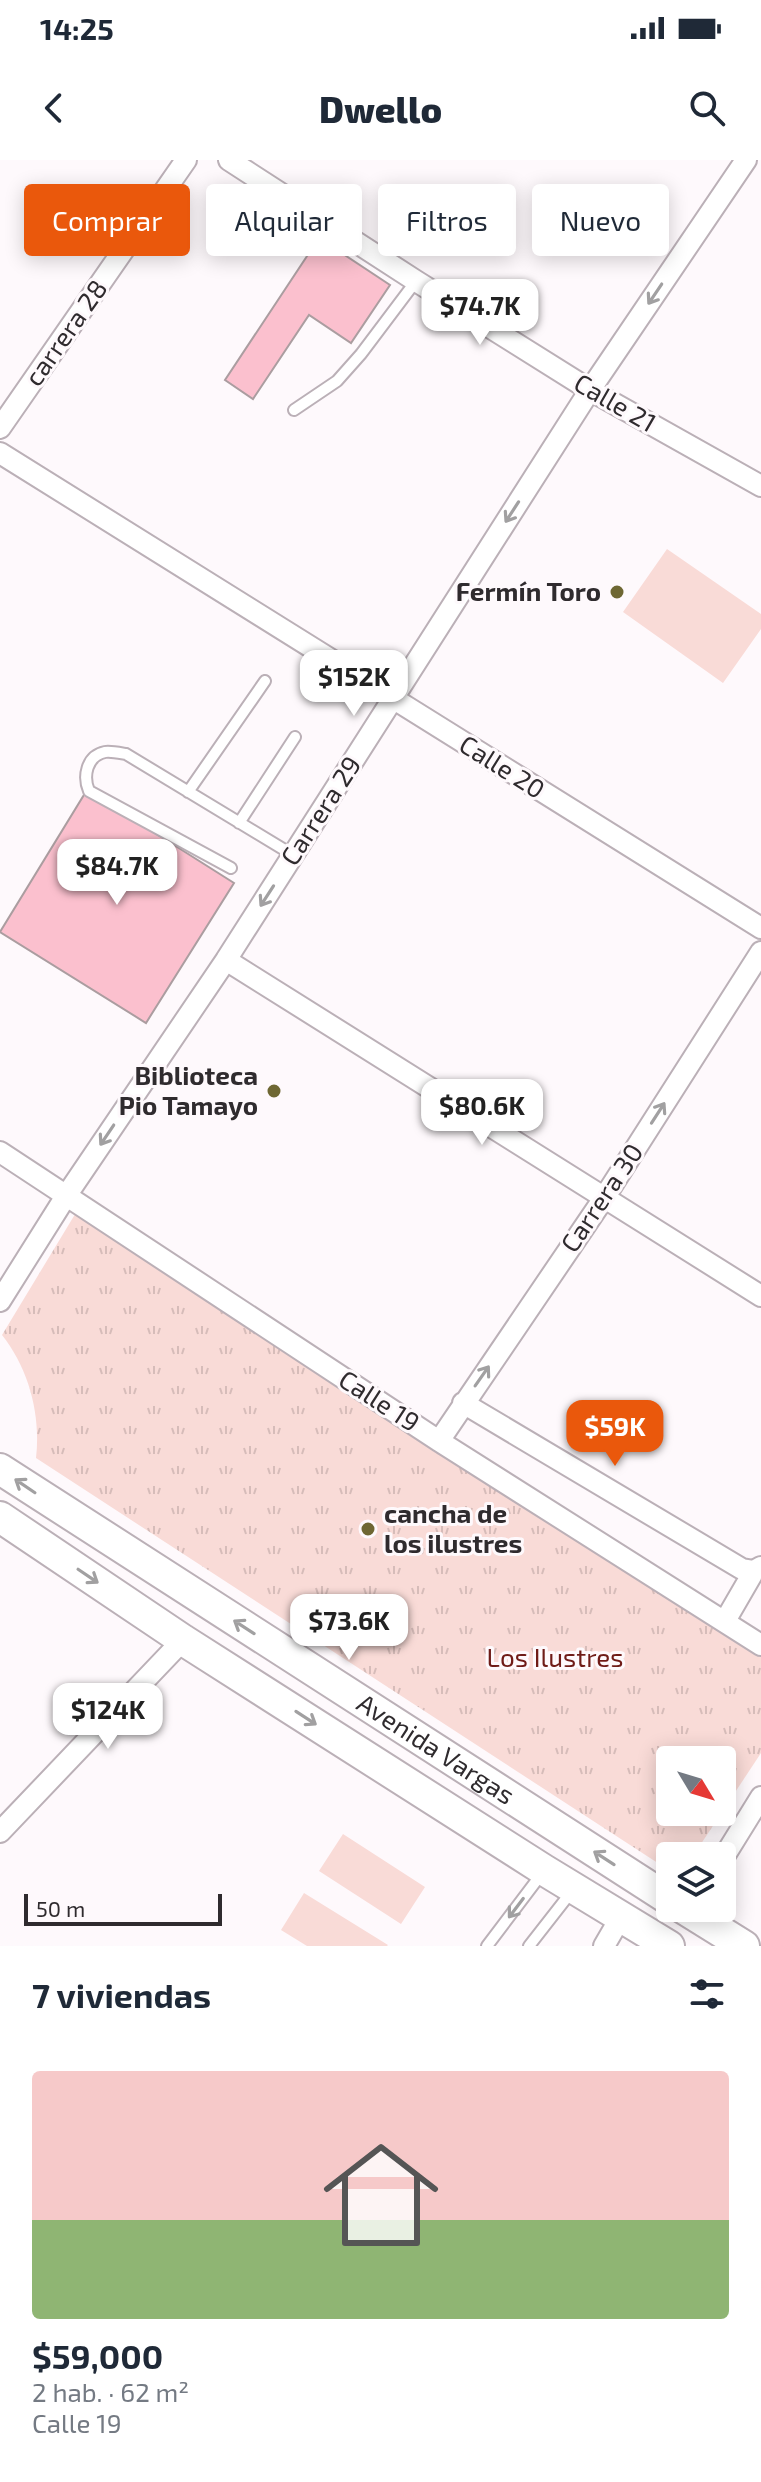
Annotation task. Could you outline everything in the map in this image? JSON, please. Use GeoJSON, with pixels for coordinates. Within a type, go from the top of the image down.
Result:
{"type":"FeatureCollection","features":[{"type":"Feature","properties":{"kind":"main road","name":"Avenida Vargas"},"geometry":{"type":"LineString","coordinates":[[0,1469],[656,1889]]}},
{"type":"Feature","properties":{"kind":"main road","name":"Avenida Vargas"},"geometry":{"type":"LineString","coordinates":[[0,1517],[183,1640],[669,1946]]}},
{"type":"Feature","properties":{"kind":"main road","name":"Avenida Vargas"},"geometry":{"type":"LineString","coordinates":[[707,1922],[744,1946]]}},
{"type":"Feature","properties":{"kind":"street","name":"carrera 28"},"geometry":{"type":"LineString","coordinates":[[0,428],[186,160]]}},
{"type":"Feature","properties":{"kind":"street","name":"Calle 21"},"geometry":{"type":"LineString","coordinates":[[229,160],[590,390],[761,486]]}},
{"type":"Feature","properties":{"kind":"street","name":"Carrera 29"},"geometry":{"type":"LineString","coordinates":[[0,1301],[66,1196],[226,960],[590,390],[746,160]]}},
{"type":"Feature","properties":{"kind":"street","name":"Calle 20"},"geometry":{"type":"LineString","coordinates":[[0,453],[761,928]]}},
{"type":"Feature","properties":{"kind":"street","name":"Carrera 30"},"geometry":{"type":"LineString","coordinates":[[439,1441],[604,1198],[761,952]]}},
{"type":"Feature","properties":{"kind":"street"},"geometry":{"type":"LineString","coordinates":[[226,960],[761,1296]]}},
{"type":"Feature","properties":{"kind":"street","name":"Calle 19"},"geometry":{"type":"LineString","coordinates":[[0,1152],[439,1441],[761,1645]]}},
{"type":"Feature","properties":{"kind":"street"},"geometry":{"type":"LineString","coordinates":[[463,1403],[742,1569],[758,1569]]}},
{"type":"Feature","properties":{"kind":"street"},"geometry":{"type":"LineString","coordinates":[[725,1621],[758,1569]]}},
{"type":"Feature","properties":{"kind":"street"},"geometry":{"type":"LineString","coordinates":[[0,1832],[183,1640]]}},
{"type":"Feature","properties":{"kind":"street"},"geometry":{"type":"LineString","coordinates":[[733,1842],[761,1797]]}},
{"type":"Feature","properties":{"kind":"street"},"geometry":{"type":"LineString","coordinates":[[604,1946],[622,1915]]}},
{"type":"Feature","properties":{"kind":"lane"},"geometry":{"type":"LineString","coordinates":[[294,410],[337,381],[416,281]]}},
{"type":"Feature","properties":{"kind":"lane"},"geometry":{"type":"LineString","coordinates":[[188,792],[265,681]]}},
{"type":"Feature","properties":{"kind":"lane"},"geometry":{"type":"LineString","coordinates":[[239,823],[295,737]]}},
{"type":"Feature","properties":{"kind":"lane"},"geometry":{"type":"LineString","coordinates":[[231,868],[89,791],[84,780],[86,769],[93,759],[103,752],[126,754],[293,855]]}},
{"type":"Feature","properties":{"kind":"lane"},"geometry":{"type":"LineString","coordinates":[[487,1946],[544,1870]]}},
{"type":"Feature","properties":{"kind":"lane"},"geometry":{"type":"LineString","coordinates":[[529,1946],[574,1888]]}},
{"type":"Feature","properties":{"kind":"green space"},"geometry":{"type":"Polygon","coordinates":[[[667,549],[761,614],[761,629],[723,683],[623,612],[667,549]]]}},
{"type":"Feature","properties":{"kind":"green space","name":"Los Ilustres"},"geometry":{"type":"Polygon","coordinates":[[[77,1211],[761,1654],[761,1753],[736,1791],[736,1746],[656,1746],[656,1826],[713,1826],[702,1842],[656,1842],[656,1862],[36,1458],[35,1409],[26,1378],[2,1335],[77,1211]]]}},
{"type":"Feature","properties":{"kind":"green space"},"geometry":{"type":"Polygon","coordinates":[[[343,1834],[425,1887],[401,1924],[319,1871],[343,1834]]]}},
{"type":"Feature","properties":{"kind":"green space"},"geometry":{"type":"Polygon","coordinates":[[[304,1893],[388,1945],[307,1946],[281,1930],[304,1893]]]}},
{"type":"Feature","properties":{"kind":"building"},"geometry":{"type":"Polygon","coordinates":[[[307,256],[346,256],[390,285],[351,343],[309,315],[253,399],[225,380],[307,256]]]}},
{"type":"Feature","properties":{"kind":"building"},"geometry":{"type":"Polygon","coordinates":[[[87,790],[234,883],[146,1023],[0,932],[87,790]]]}},
{"type":"Feature","properties":{"kind":"place","name":"Fermín Toro"},"geometry":{"type":"Point","coordinates":[617,592]}},
{"type":"Feature","properties":{"kind":"place","name":"Biblioteca Pio Tamayo"},"geometry":{"type":"Point","coordinates":[274,1091]}},
{"type":"Feature","properties":{"kind":"place","name":"cancha de los ilustres"},"geometry":{"type":"Point","coordinates":[368,1529]}}]}
